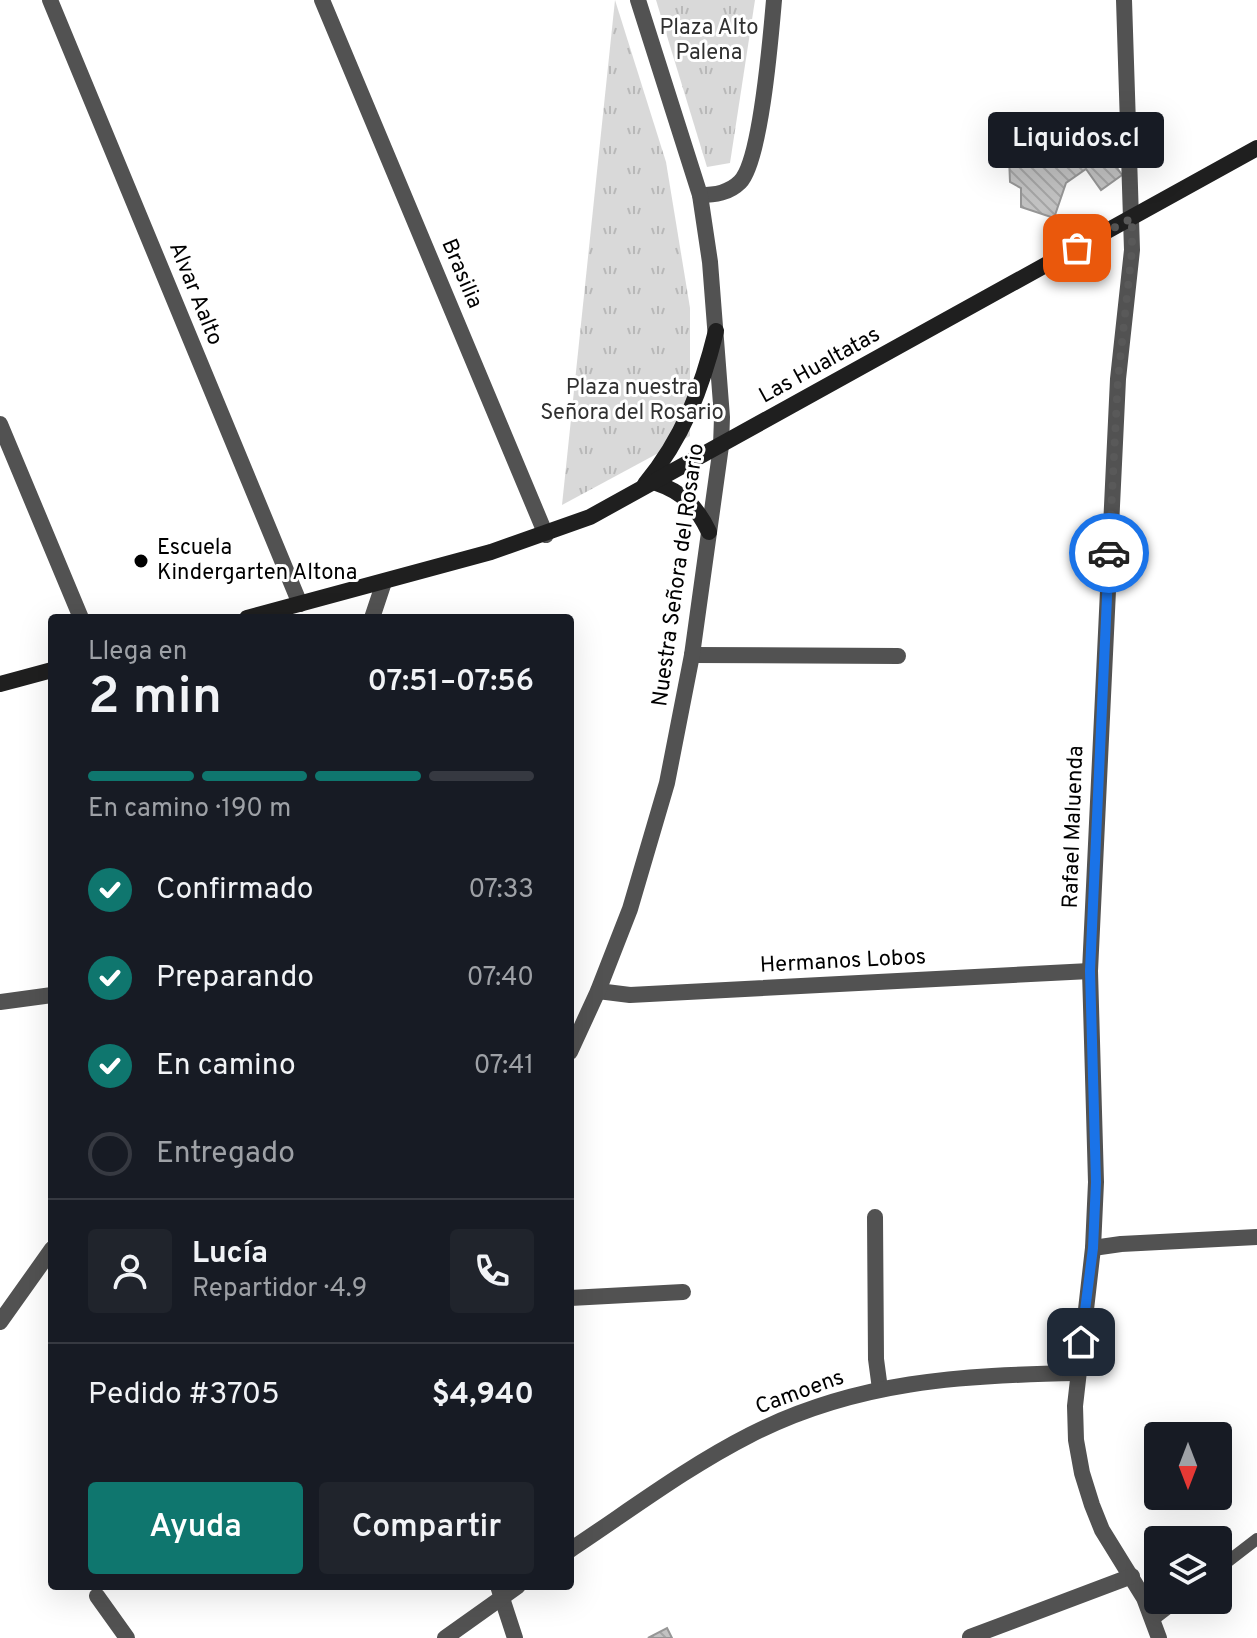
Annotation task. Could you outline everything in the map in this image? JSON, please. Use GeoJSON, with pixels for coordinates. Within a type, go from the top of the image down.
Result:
{"type":"FeatureCollection","features":[{"type":"Feature","properties":{"kind":"street","name":"Alvar Aalto"},"geometry":{"type":"LineString","coordinates":[[50,0],[300,604]]}},
{"type":"Feature","properties":{"kind":"street","name":"Brasilia"},"geometry":{"type":"LineString","coordinates":[[322,0],[546,535]]}},
{"type":"Feature","properties":{"kind":"street","name":"Brasilia"},"geometry":{"type":"LineString","coordinates":[[333,0],[335,31]]}},
{"type":"Feature","properties":{"kind":"street","name":"Nuestra Señora del Rosario"},"geometry":{"type":"LineString","coordinates":[[574,1043],[630,909],[676,745],[692,655],[721,446],[716,331],[700,195],[638,0]]}},
{"type":"Feature","properties":{"kind":"street"},"geometry":{"type":"LineString","coordinates":[[700,195],[723,192],[733,187],[741,181],[751,164],[769,56],[774,0]]}},
{"type":"Feature","properties":{"kind":"street","name":"Rafael Maluenda"},"geometry":{"type":"LineString","coordinates":[[1124,0],[1132,250],[1118,379],[1090,971],[1096,1182],[1093,1248],[1077,1373],[1076,1440],[1082,1473],[1102,1530],[1132,1576],[1159,1638]]}},
{"type":"Feature","properties":{"kind":"street","name":"Las Hualtatas"},"geometry":{"type":"LineString","coordinates":[[262,614],[546,535],[590,517],[1257,148]]}},
{"type":"Feature","properties":{"kind":"street"},"geometry":{"type":"LineString","coordinates":[[638,492],[661,465],[696,402],[716,331]]}},
{"type":"Feature","properties":{"kind":"street"},"geometry":{"type":"LineString","coordinates":[[0,424],[79,614]]}},
{"type":"Feature","properties":{"kind":"street"},"geometry":{"type":"LineString","coordinates":[[656,483],[684,497],[699,513],[709,532]]}},
{"type":"Feature","properties":{"kind":"street"},"geometry":{"type":"LineString","coordinates":[[373,614],[384,582]]}},
{"type":"Feature","properties":{"kind":"street"},"geometry":{"type":"LineString","coordinates":[[692,655],[898,656]]}},
{"type":"Feature","properties":{"kind":"street"},"geometry":{"type":"LineString","coordinates":[[0,684],[48,671]]}},
{"type":"Feature","properties":{"kind":"street","name":"Hermanos Lobos"},"geometry":{"type":"LineString","coordinates":[[598,991],[630,995],[1090,971]]}},
{"type":"Feature","properties":{"kind":"street"},"geometry":{"type":"LineString","coordinates":[[0,1002],[48,996]]}},
{"type":"Feature","properties":{"kind":"street"},"geometry":{"type":"LineString","coordinates":[[875,1217],[876,1359],[880,1389]]}},
{"type":"Feature","properties":{"kind":"street"},"geometry":{"type":"LineString","coordinates":[[1093,1248],[1257,1237]]}},
{"type":"Feature","properties":{"kind":"street"},"geometry":{"type":"LineString","coordinates":[[0,1322],[48,1255]]}},
{"type":"Feature","properties":{"kind":"street"},"geometry":{"type":"LineString","coordinates":[[574,1298],[683,1292]]}},
{"type":"Feature","properties":{"kind":"street","name":"Camoens"},"geometry":{"type":"LineString","coordinates":[[574,1547],[721,1451],[751,1434],[814,1407],[880,1389],[952,1377],[1077,1373]]}},
{"type":"Feature","properties":{"kind":"street"},"geometry":{"type":"LineString","coordinates":[[970,1637],[1132,1576]]}},
{"type":"Feature","properties":{"kind":"street"},"geometry":{"type":"LineString","coordinates":[[445,1638],[500,1592],[515,1638]]}},
{"type":"Feature","properties":{"kind":"street"},"geometry":{"type":"LineString","coordinates":[[97,1596],[127,1638]]}},
{"type":"Feature","properties":{"kind":"lane"},"geometry":{"type":"LineString","coordinates":[[1232,1558],[1257,1539]]}},
{"type":"Feature","properties":{"kind":"lane"},"geometry":{"type":"LineString","coordinates":[[1153,1620],[1161,1614]]}},
{"type":"Feature","properties":{"kind":"green space","name":"Plaza nuestra Señora del Rosario"},"geometry":{"type":"Polygon","coordinates":[[[615,0],[666,162],[690,308],[690,436],[562,505],[615,0]]]}},
{"type":"Feature","properties":{"kind":"green space","name":"Plaza Alto Palena"},"geometry":{"type":"Polygon","coordinates":[[[656,0],[755,0],[730,163],[707,167],[656,0]]]}},
{"type":"Feature","properties":{"kind":"building"},"geometry":{"type":"Polygon","coordinates":[[[1062,130],[1063,153],[1073,152],[1095,136],[1122,175],[1101,190],[1086,169],[1066,183],[1054,218],[1021,207],[1021,188],[1010,182],[1008,132],[1062,130]]]}},
{"type":"Feature","properties":{"kind":"building"},"geometry":{"type":"Polygon","coordinates":[[[667,1628],[672,1638],[648,1638],[667,1628]]]}},
{"type":"Feature","properties":{"kind":"way so far"},"geometry":{"type":"LineString","coordinates":[[1077,248],[1132,218],[1132,250],[1118,379],[1109,553]]}},
{"type":"Feature","properties":{"kind":"place","name":"Liquidos.cl"},"geometry":{"type":"Point","coordinates":[1077,248]}},
{"type":"Feature","properties":{"kind":"place","name":"Escuela Kindergarten Altona"},"geometry":{"type":"Point","coordinates":[141,561]}},
{"type":"Feature","properties":{"kind":"route"},"geometry":{"type":"LineString","coordinates":[[1081,1342],[1093,1248],[1096,1182],[1090,971],[1109,553]]}}]}
